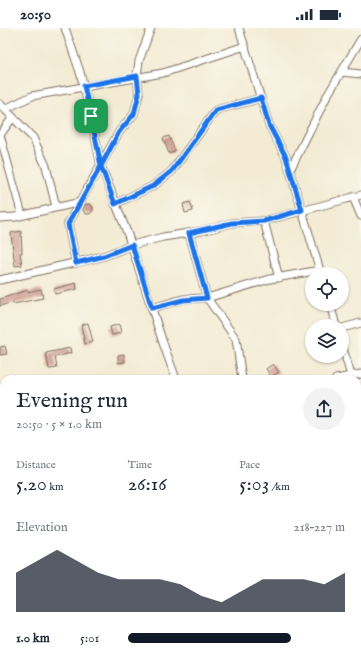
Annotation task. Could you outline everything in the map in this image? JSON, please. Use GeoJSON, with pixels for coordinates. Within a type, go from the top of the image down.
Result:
{"type":"FeatureCollection","features":[{"type":"Feature","properties":{"kind":"street"},"geometry":{"type":"LineString","coordinates":[[65,28],[84,86],[101,166],[132,245],[175,375]]}},
{"type":"Feature","properties":{"kind":"street"},"geometry":{"type":"LineString","coordinates":[[76,263],[68,224],[119,132],[134,114],[139,94],[137,76],[139,61],[151,28]]}},
{"type":"Feature","properties":{"kind":"street"},"geometry":{"type":"LineString","coordinates":[[239,28],[269,125],[286,157],[319,267]]}},
{"type":"Feature","properties":{"kind":"street"},"geometry":{"type":"LineString","coordinates":[[290,170],[308,130],[361,39]]}},
{"type":"Feature","properties":{"kind":"street"},"geometry":{"type":"LineString","coordinates":[[56,207],[46,166],[33,138],[2,106],[32,96],[163,72],[245,46]]}},
{"type":"Feature","properties":{"kind":"street"},"geometry":{"type":"LineString","coordinates":[[341,72],[361,74]]}},
{"type":"Feature","properties":{"kind":"street"},"geometry":{"type":"LineString","coordinates":[[115,204],[153,186],[172,171],[216,110],[261,98]]}},
{"type":"Feature","properties":{"kind":"street"},"geometry":{"type":"LineString","coordinates":[[13,117],[0,135],[22,215]]}},
{"type":"Feature","properties":{"kind":"street"},"geometry":{"type":"LineString","coordinates":[[0,280],[104,256],[132,245],[232,223],[264,221],[361,195]]}},
{"type":"Feature","properties":{"kind":"street"},"geometry":{"type":"LineString","coordinates":[[353,197],[361,216]]}},
{"type":"Feature","properties":{"kind":"street"},"geometry":{"type":"LineString","coordinates":[[0,218],[22,215],[81,202]]}},
{"type":"Feature","properties":{"kind":"street"},"geometry":{"type":"LineString","coordinates":[[264,221],[279,278]]}},
{"type":"Feature","properties":{"kind":"street"},"geometry":{"type":"LineString","coordinates":[[189,233],[207,298],[236,340],[241,375]]}},
{"type":"Feature","properties":{"kind":"street"},"geometry":{"type":"LineString","coordinates":[[152,308],[183,300],[207,298],[279,278],[305,274]]}},
{"type":"Feature","properties":{"kind":"street"},"geometry":{"type":"LineString","coordinates":[[349,326],[361,323]]}},
{"type":"Feature","properties":{"kind":"street"},"geometry":{"type":"LineString","coordinates":[[347,363],[351,375]]}},
{"type":"Feature","properties":{"kind":"building"},"geometry":{"type":"Polygon","coordinates":[[[169,136],[175,151],[169,154],[163,138],[169,136]]]}},
{"type":"Feature","properties":{"kind":"building"},"geometry":{"type":"Polygon","coordinates":[[[190,202],[193,211],[185,213],[183,204],[190,202]]]}},
{"type":"Feature","properties":{"kind":"building"},"geometry":{"type":"Polygon","coordinates":[[[86,204],[90,204],[93,209],[90,214],[86,214],[83,211],[83,207],[86,204]]]}},
{"type":"Feature","properties":{"kind":"building"},"geometry":{"type":"Polygon","coordinates":[[[21,231],[22,253],[20,253],[22,265],[15,266],[11,233],[21,231]]]}},
{"type":"Feature","properties":{"kind":"building"},"geometry":{"type":"Polygon","coordinates":[[[76,283],[77,289],[55,294],[54,289],[76,283]]]}},
{"type":"Feature","properties":{"kind":"building"},"geometry":{"type":"Polygon","coordinates":[[[41,289],[43,298],[13,304],[13,302],[0,306],[0,299],[28,290],[28,292],[41,289]]]}},
{"type":"Feature","properties":{"kind":"building"},"geometry":{"type":"Polygon","coordinates":[[[88,323],[93,342],[85,344],[81,325],[88,323]]]}},
{"type":"Feature","properties":{"kind":"building"},"geometry":{"type":"Polygon","coordinates":[[[119,324],[121,333],[112,335],[110,327],[119,324]]]}},
{"type":"Feature","properties":{"kind":"building"},"geometry":{"type":"Polygon","coordinates":[[[5,346],[7,354],[0,355],[0,347],[5,346]]]}},
{"type":"Feature","properties":{"kind":"building"},"geometry":{"type":"Polygon","coordinates":[[[70,348],[71,353],[55,357],[57,368],[49,369],[46,353],[70,348]]]}},
{"type":"Feature","properties":{"kind":"building"},"geometry":{"type":"Polygon","coordinates":[[[124,354],[125,362],[118,363],[118,355],[124,354]]]}},
{"type":"Feature","properties":{"kind":"building"},"geometry":{"type":"Polygon","coordinates":[[[273,364],[279,372],[274,375],[270,375],[266,369],[273,364]]]}},
{"type":"Feature","properties":{"kind":"route"},"geometry":{"type":"LineString","coordinates":[[91,116],[84,86],[137,76],[139,94],[134,114],[119,132],[101,166],[115,204],[153,186],[172,171],[188,151],[199,131],[216,110],[261,98],[269,125],[286,157],[302,210],[264,221],[232,223],[189,233],[207,298],[183,300],[152,308],[132,245],[104,256],[76,263],[68,224],[101,166],[91,116]]}}]}
